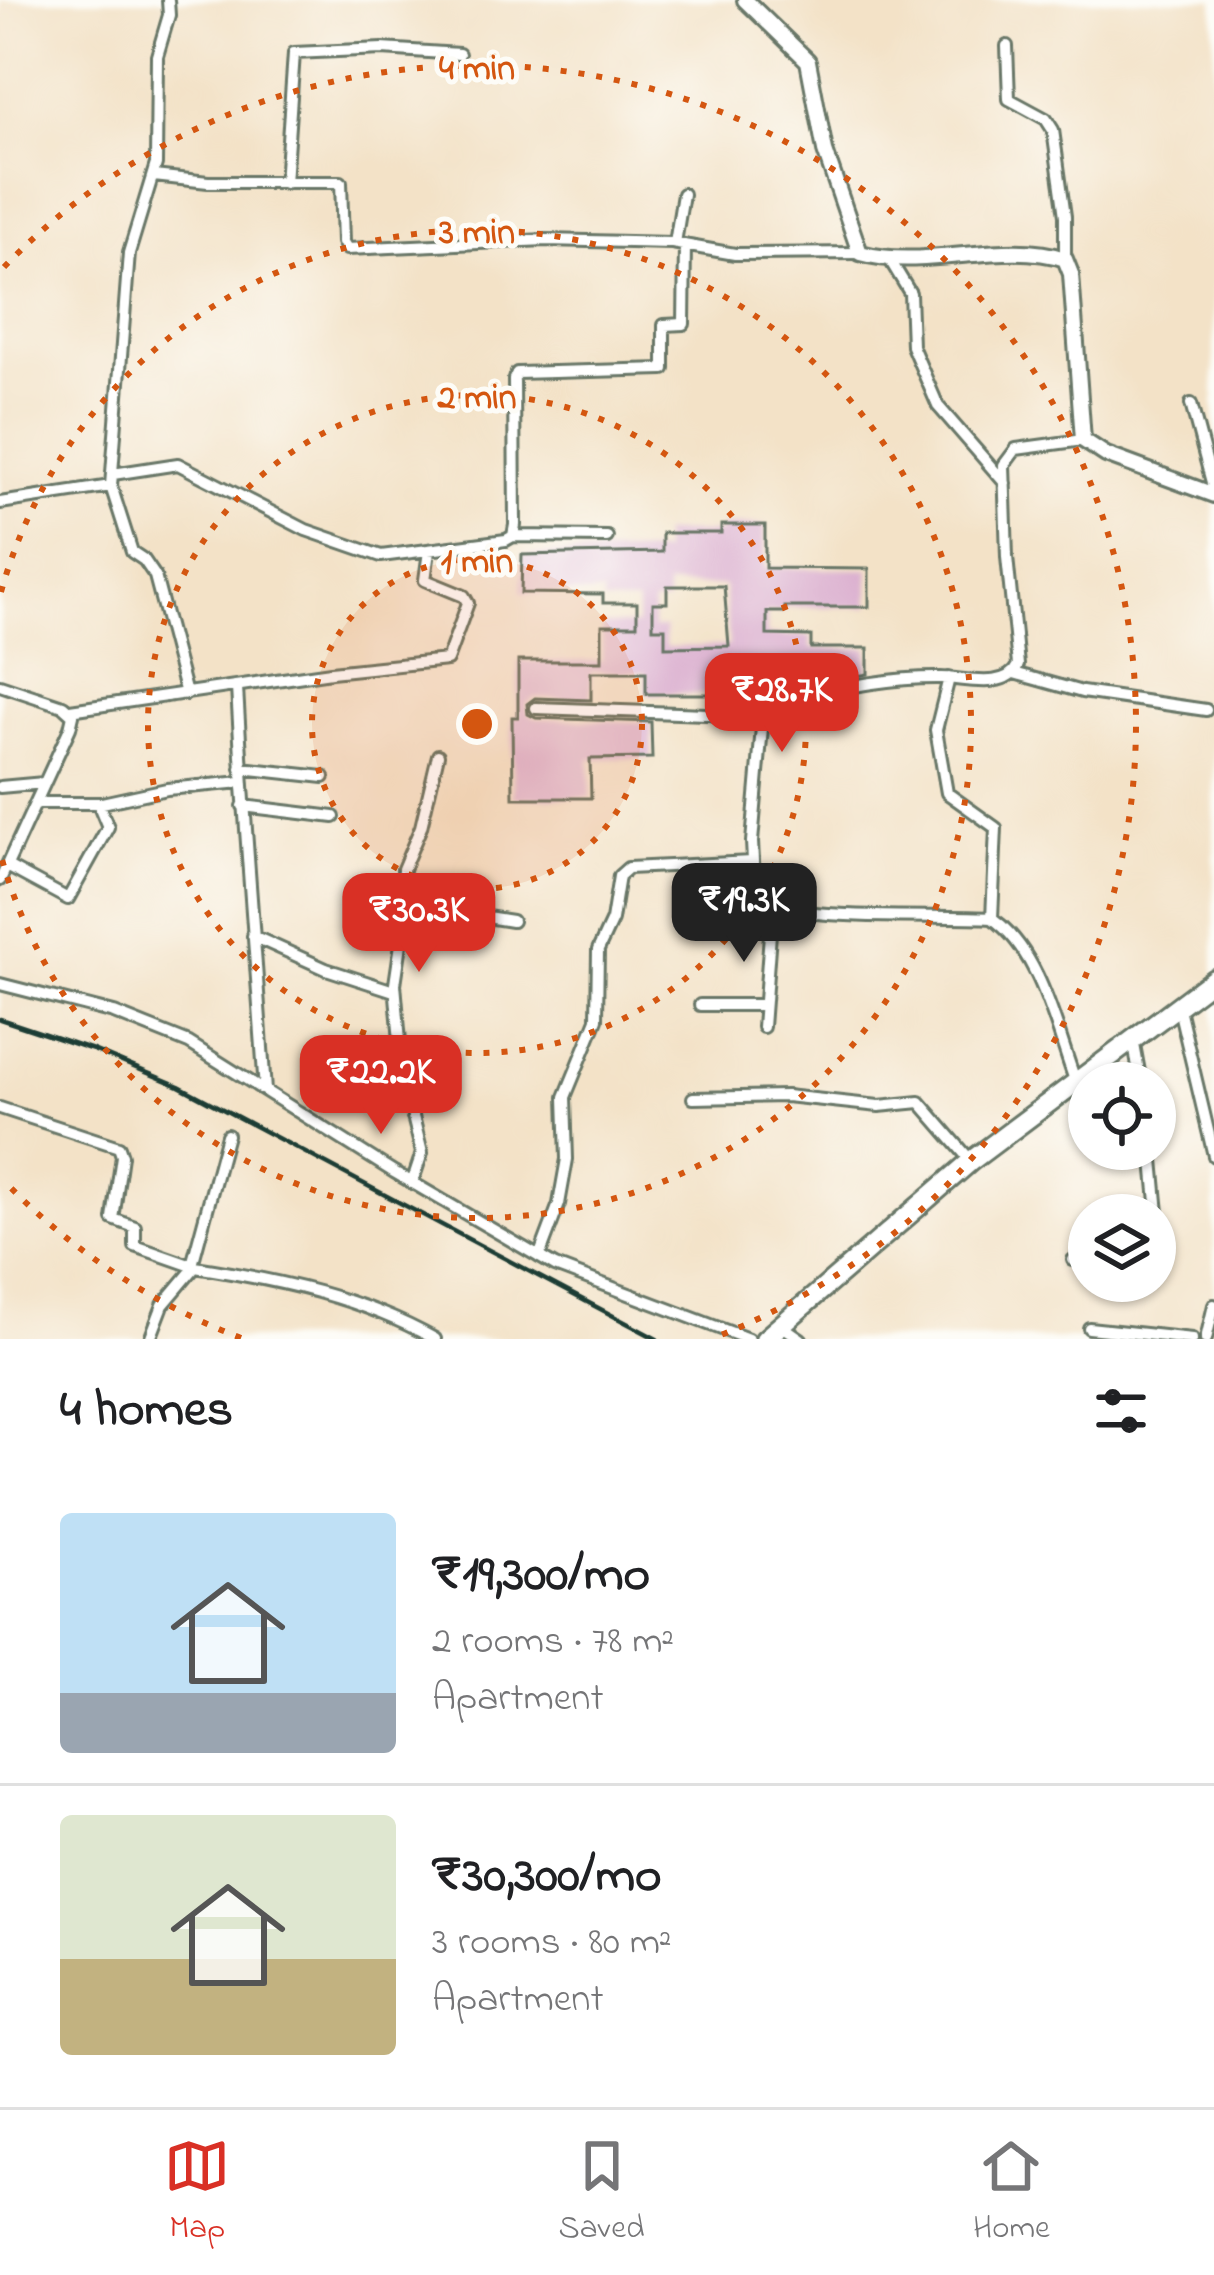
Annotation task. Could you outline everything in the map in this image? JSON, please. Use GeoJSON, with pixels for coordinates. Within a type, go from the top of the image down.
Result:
{"type":"FeatureCollection","features":[{"type":"Feature","properties":{"kind":"highway"},"geometry":{"type":"LineString","coordinates":[[1103,1062],[1214,979]]}},
{"type":"Feature","properties":{"kind":"highway"},"geometry":{"type":"LineString","coordinates":[[765,1339],[971,1161],[1068,1089]]}},
{"type":"Feature","properties":{"kind":"street"},"geometry":{"type":"LineString","coordinates":[[167,0],[169,15],[157,56],[154,176],[129,253],[112,480],[132,552],[155,576],[186,694]]}},
{"type":"Feature","properties":{"kind":"street"},"geometry":{"type":"LineString","coordinates":[[746,0],[808,61],[825,151],[860,254]]}},
{"type":"Feature","properties":{"kind":"street"},"geometry":{"type":"LineString","coordinates":[[1007,46],[1010,99],[1046,119],[1053,130],[1065,215],[1065,259],[1071,274],[1083,440]]}},
{"type":"Feature","properties":{"kind":"street"},"geometry":{"type":"LineString","coordinates":[[286,183],[294,53],[382,49],[459,54]]}},
{"type":"Feature","properties":{"kind":"street"},"geometry":{"type":"LineString","coordinates":[[154,176],[208,182],[341,182],[347,249],[536,240],[680,244],[735,254],[860,254],[890,260],[1033,254],[1065,259]]}},
{"type":"Feature","properties":{"kind":"street"},"geometry":{"type":"LineString","coordinates":[[513,536],[517,373],[664,369],[664,325],[684,324],[683,194]]}},
{"type":"Feature","properties":{"kind":"street"},"geometry":{"type":"LineString","coordinates":[[890,260],[910,293],[912,346],[938,406],[1005,483]]}},
{"type":"Feature","properties":{"kind":"street"},"geometry":{"type":"LineString","coordinates":[[1191,404],[1214,493]]}},
{"type":"Feature","properties":{"kind":"street"},"geometry":{"type":"LineString","coordinates":[[1068,1062],[1020,946],[992,917],[802,911],[772,907],[755,898],[752,862],[763,716],[774,702],[886,681],[1006,679],[1014,673],[1018,665],[1004,465],[1016,449],[1083,440],[1106,455],[1214,493]]}},
{"type":"Feature","properties":{"kind":"street"},"geometry":{"type":"LineString","coordinates":[[0,503],[178,464],[324,537],[381,556],[513,536],[607,537]]}},
{"type":"Feature","properties":{"kind":"street"},"geometry":{"type":"LineString","coordinates":[[0,686],[70,710],[447,660],[468,603],[464,596],[425,580],[429,551]]}},
{"type":"Feature","properties":{"kind":"street"},"geometry":{"type":"LineString","coordinates":[[1014,673],[1082,692],[1207,710]]}},
{"type":"Feature","properties":{"kind":"street"},"geometry":{"type":"LineString","coordinates":[[949,678],[936,740],[947,794],[996,828],[992,917]]}},
{"type":"Feature","properties":{"kind":"street"},"geometry":{"type":"LineString","coordinates":[[237,686],[265,1090]]}},
{"type":"Feature","properties":{"kind":"street"},"geometry":{"type":"LineString","coordinates":[[536,708],[763,716]]}},
{"type":"Feature","properties":{"kind":"street"},"geometry":{"type":"LineString","coordinates":[[0,880],[70,728],[70,710]]}},
{"type":"Feature","properties":{"kind":"street"},"geometry":{"type":"LineString","coordinates":[[412,1183],[422,1153],[403,1076],[394,991],[405,904],[403,868],[421,827],[438,754]]}},
{"type":"Feature","properties":{"kind":"street"},"geometry":{"type":"LineString","coordinates":[[241,768],[324,777]]}},
{"type":"Feature","properties":{"kind":"street"},"geometry":{"type":"LineString","coordinates":[[36,803],[98,803],[242,782]]}},
{"type":"Feature","properties":{"kind":"street"},"geometry":{"type":"LineString","coordinates":[[0,787],[44,783]]}},
{"type":"Feature","properties":{"kind":"street"},"geometry":{"type":"LineString","coordinates":[[7,866],[68,899],[108,827],[98,803]]}},
{"type":"Feature","properties":{"kind":"street"},"geometry":{"type":"LineString","coordinates":[[243,806],[334,817]]}},
{"type":"Feature","properties":{"kind":"street"},"geometry":{"type":"LineString","coordinates":[[539,1257],[559,1204],[567,1159],[565,1097],[597,1019],[598,950],[612,920],[620,876],[628,868],[752,862]]}},
{"type":"Feature","properties":{"kind":"street"},"geometry":{"type":"LineString","coordinates":[[405,904],[512,921]]}},
{"type":"Feature","properties":{"kind":"street"},"geometry":{"type":"LineString","coordinates":[[763,1027],[772,907]]}},
{"type":"Feature","properties":{"kind":"street"},"geometry":{"type":"LineString","coordinates":[[254,936],[326,969],[394,991]]}},
{"type":"Feature","properties":{"kind":"street"},"geometry":{"type":"LineString","coordinates":[[0,984],[114,1013],[189,1043],[539,1257],[632,1298],[748,1339]]}},
{"type":"Feature","properties":{"kind":"street"},"geometry":{"type":"LineString","coordinates":[[1178,1004],[1214,1156]]}},
{"type":"Feature","properties":{"kind":"street"},"geometry":{"type":"LineString","coordinates":[[700,1005],[764,1005]]}},
{"type":"Feature","properties":{"kind":"street"},"geometry":{"type":"LineString","coordinates":[[1133,1039],[1137,1062]]}},
{"type":"Feature","properties":{"kind":"street"},"geometry":{"type":"LineString","coordinates":[[693,1098],[786,1096],[879,1106],[920,1102],[971,1161]]}},
{"type":"Feature","properties":{"kind":"street"},"geometry":{"type":"LineString","coordinates":[[0,1108],[119,1147],[122,1156],[113,1219],[135,1228],[135,1246],[193,1266],[343,1297],[435,1339]]}},
{"type":"Feature","properties":{"kind":"street"},"geometry":{"type":"LineString","coordinates":[[150,1339],[163,1305],[193,1266],[227,1135]]}},
{"type":"Feature","properties":{"kind":"street"},"geometry":{"type":"LineString","coordinates":[[1206,1339],[1214,1305]]}},
{"type":"Feature","properties":{"kind":"street"},"geometry":{"type":"LineString","coordinates":[[781,1325],[801,1339]]}},
{"type":"Feature","properties":{"kind":"street"},"geometry":{"type":"LineString","coordinates":[[1089,1328],[1192,1339]]}},
{"type":"Feature","properties":{"kind":"building"},"geometry":{"type":"Polygon","coordinates":[[[721,525],[765,525],[765,568],[869,569],[869,607],[785,607],[785,612],[767,612],[767,635],[811,636],[811,648],[868,648],[868,674],[765,685],[765,698],[722,698],[722,694],[646,694],[646,672],[591,672],[591,700],[535,698],[527,704],[528,714],[651,722],[652,758],[590,759],[591,798],[513,798],[512,717],[518,717],[518,661],[602,661],[602,625],[637,625],[637,603],[603,603],[603,594],[521,593],[522,555],[662,552],[662,533],[721,533],[721,525]],[[667,586],[667,603],[653,603],[653,628],[665,628],[665,647],[729,646],[724,586],[667,586]]]}},
{"type":"Feature","properties":{"kind":"railway"},"geometry":{"type":"LineString","coordinates":[[0,1019],[179,1086],[657,1339]]}}]}
